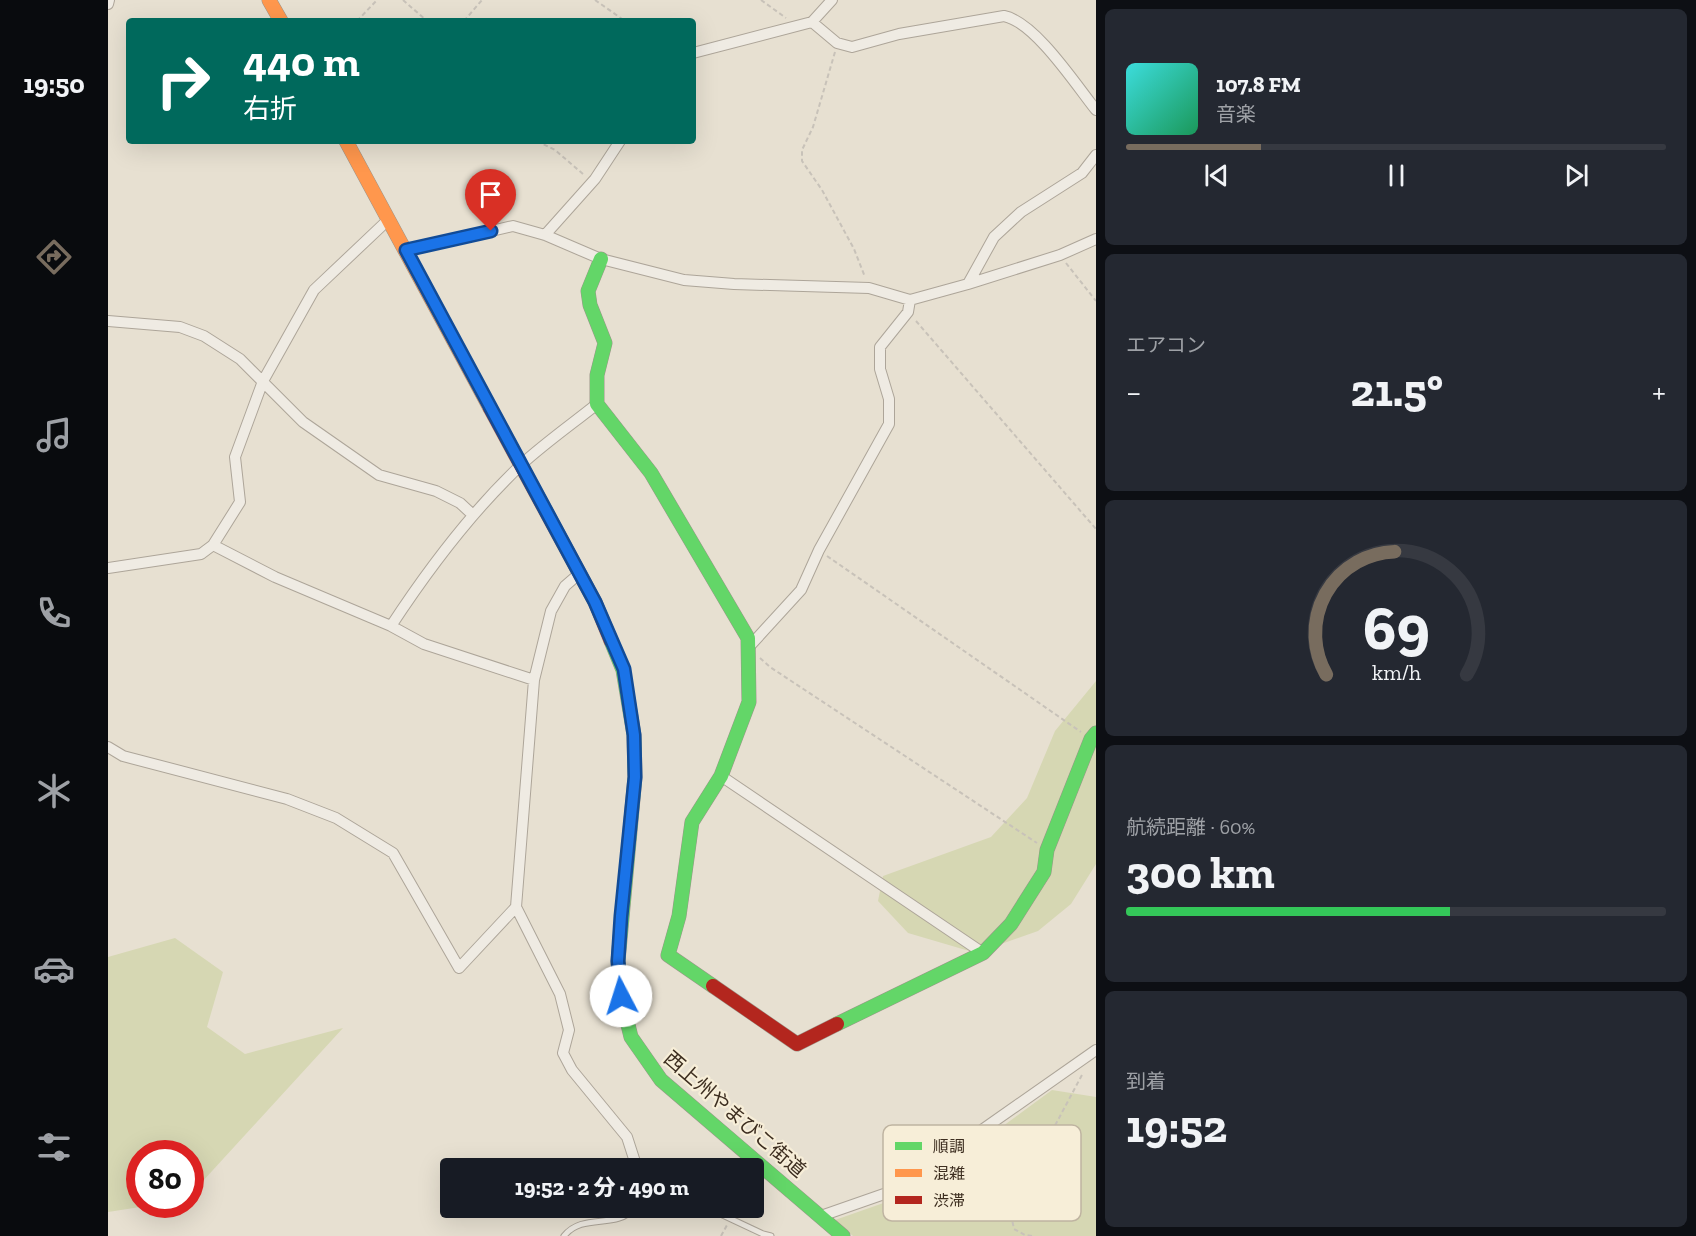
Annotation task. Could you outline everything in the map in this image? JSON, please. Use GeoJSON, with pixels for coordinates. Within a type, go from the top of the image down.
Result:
{"type":"FeatureCollection","features":[{"type":"Feature","properties":{"kind":"main road"},"geometry":{"type":"LineString","coordinates":[[269,0],[279,18]]}},
{"type":"Feature","properties":{"kind":"main road","name":"西上州やまびこ街道"},"geometry":{"type":"LineString","coordinates":[[348,144],[580,573],[624,669],[634,735],[635,777],[618,961],[621,996],[631,1037],[661,1080],[843,1236]]}},
{"type":"Feature","properties":{"kind":"main road"},"geometry":{"type":"LineString","coordinates":[[601,259],[588,291],[590,305],[605,343],[597,375],[597,404],[651,473],[748,638],[749,702],[721,776],[692,822],[679,916],[668,955],[797,1044],[983,953],[1011,924],[1044,872],[1047,850],[1094,736]]}},
{"type":"Feature","properties":{"kind":"street"},"geometry":{"type":"LineString","coordinates":[[696,52],[812,22],[832,0]]}},
{"type":"Feature","properties":{"kind":"street"},"geometry":{"type":"LineString","coordinates":[[812,22],[837,43],[852,47],[899,34],[1004,16],[1015,18],[1039,39],[1096,110]]}},
{"type":"Feature","properties":{"kind":"street"},"geometry":{"type":"LineString","coordinates":[[545,235],[592,182],[618,144]]}},
{"type":"Feature","properties":{"kind":"street"},"geometry":{"type":"LineString","coordinates":[[968,284],[994,237],[1021,212],[1082,173],[1096,155]]}},
{"type":"Feature","properties":{"kind":"street"},"geometry":{"type":"LineString","coordinates":[[108,568],[201,554],[213,545],[240,502],[235,457],[263,381],[314,290],[389,219]]}},
{"type":"Feature","properties":{"kind":"street"},"geometry":{"type":"LineString","coordinates":[[406,250],[513,226],[545,235],[601,259],[684,280],[734,284],[870,288],[910,300],[1060,255],[1096,239]]}},
{"type":"Feature","properties":{"kind":"street"},"geometry":{"type":"LineString","coordinates":[[748,648],[801,590],[819,550],[889,424],[889,399],[880,369],[880,347],[908,312],[910,300]]}},
{"type":"Feature","properties":{"kind":"street"},"geometry":{"type":"LineString","coordinates":[[108,321],[180,327],[204,336],[240,359],[303,422],[379,475],[436,491],[460,503],[473,515]]}},
{"type":"Feature","properties":{"kind":"street"},"geometry":{"type":"LineString","coordinates":[[391,626],[430,567],[473,515],[522,464],[597,404]]}},
{"type":"Feature","properties":{"kind":"street"},"geometry":{"type":"LineString","coordinates":[[213,545],[275,577],[391,626],[424,644],[534,680]]}},
{"type":"Feature","properties":{"kind":"street"},"geometry":{"type":"LineString","coordinates":[[580,573],[565,586],[551,611],[534,680],[516,907],[560,994],[568,1030],[564,1053],[572,1070],[627,1137],[634,1158]]}},
{"type":"Feature","properties":{"kind":"street"},"geometry":{"type":"LineString","coordinates":[[108,747],[123,756],[287,799],[336,818],[393,853],[459,968],[516,907]]}},
{"type":"Feature","properties":{"kind":"street"},"geometry":{"type":"LineString","coordinates":[[721,776],[983,953]]}},
{"type":"Feature","properties":{"kind":"street"},"geometry":{"type":"LineString","coordinates":[[989,1125],[1095,1051]]}},
{"type":"Feature","properties":{"kind":"street"},"geometry":{"type":"LineString","coordinates":[[821,1216],[883,1194]]}},
{"type":"Feature","properties":{"kind":"lane"},"geometry":{"type":"LineString","coordinates":[[564,1236],[570,1230],[590,1221],[618,1218]]}},
{"type":"Feature","properties":{"kind":"lane"},"geometry":{"type":"LineString","coordinates":[[729,1218],[771,1236]]}},
{"type":"Feature","properties":{"kind":"path"},"geometry":{"type":"LineString","coordinates":[[360,18],[377,0]]}},
{"type":"Feature","properties":{"kind":"path"},"geometry":{"type":"LineString","coordinates":[[403,0],[424,18]]}},
{"type":"Feature","properties":{"kind":"path"},"geometry":{"type":"LineString","coordinates":[[467,18],[482,0]]}},
{"type":"Feature","properties":{"kind":"path"},"geometry":{"type":"LineString","coordinates":[[595,0],[621,18]]}},
{"type":"Feature","properties":{"kind":"path"},"geometry":{"type":"LineString","coordinates":[[761,0],[796,25]]}},
{"type":"Feature","properties":{"kind":"path"},"geometry":{"type":"LineString","coordinates":[[837,43],[813,127],[802,150],[802,161],[822,190],[854,249],[870,288]]}},
{"type":"Feature","properties":{"kind":"path"},"geometry":{"type":"LineString","coordinates":[[543,144],[555,150],[592,182]]}},
{"type":"Feature","properties":{"kind":"path"},"geometry":{"type":"LineString","coordinates":[[1060,255],[1096,302]]}},
{"type":"Feature","properties":{"kind":"path"},"geometry":{"type":"LineString","coordinates":[[908,312],[1096,529]]}},
{"type":"Feature","properties":{"kind":"path"},"geometry":{"type":"LineString","coordinates":[[819,550],[1094,736]]}},
{"type":"Feature","properties":{"kind":"path"},"geometry":{"type":"LineString","coordinates":[[748,648],[770,667],[1047,850]]}},
{"type":"Feature","properties":{"kind":"path"},"geometry":{"type":"LineString","coordinates":[[1055,1125],[1095,1051]]}},
{"type":"Feature","properties":{"kind":"path"},"geometry":{"type":"LineString","coordinates":[[1012,1221],[1014,1229],[1032,1236]]}},
{"type":"Feature","properties":{"kind":"green space"},"geometry":{"type":"Polygon","coordinates":[[[1096,681],[1096,864],[1071,904],[1038,931],[976,953],[908,933],[878,901],[883,876],[991,837],[1027,798],[1055,731],[1096,681]]]}},
{"type":"Feature","properties":{"kind":"green space"},"geometry":{"type":"Polygon","coordinates":[[[175,938],[223,972],[207,1027],[245,1054],[343,1028],[204,1180],[204,1140],[126,1140],[126,1209],[108,1212],[108,957],[175,938]]]}},
{"type":"Feature","properties":{"kind":"green space"},"geometry":{"type":"Polygon","coordinates":[[[1052,1090],[1096,1097],[1096,1236],[853,1236],[835,1220],[883,1203],[883,1221],[1081,1221],[1081,1125],[1004,1125],[1052,1090]]]}},
{"type":"Feature","properties":{"kind":"traffic: fast"},"geometry":{"type":"LineString","coordinates":[[601,259],[588,291],[590,305],[605,343],[597,375],[597,404],[651,473],[748,638],[749,702],[721,776],[692,822],[679,916],[668,955],[713,986]]}},
{"type":"Feature","properties":{"kind":"traffic: fast"},"geometry":{"type":"LineString","coordinates":[[611,641],[623,670],[634,735],[635,777],[618,961],[621,996],[631,1037],[661,1080],[843,1236]]}},
{"type":"Feature","properties":{"kind":"traffic: fast"},"geometry":{"type":"LineString","coordinates":[[837,1024],[983,953],[1011,924],[1044,872],[1047,850],[1091,739],[1096,733]]}},
{"type":"Feature","properties":{"kind":"traffic: slow"},"geometry":{"type":"LineString","coordinates":[[269,0],[279,18]]}},
{"type":"Feature","properties":{"kind":"traffic: slow"},"geometry":{"type":"LineString","coordinates":[[348,144],[490,408]]}},
{"type":"Feature","properties":{"kind":"traffic: jam"},"geometry":{"type":"LineString","coordinates":[[490,408],[595,602],[611,641]]}},
{"type":"Feature","properties":{"kind":"traffic: jam"},"geometry":{"type":"LineString","coordinates":[[713,986],[797,1044],[837,1024]]}},
{"type":"Feature","properties":{"kind":"route"},"geometry":{"type":"LineString","coordinates":[[491,231],[406,250],[595,602],[624,669],[634,735],[635,777],[618,961],[621,996]]}}]}
